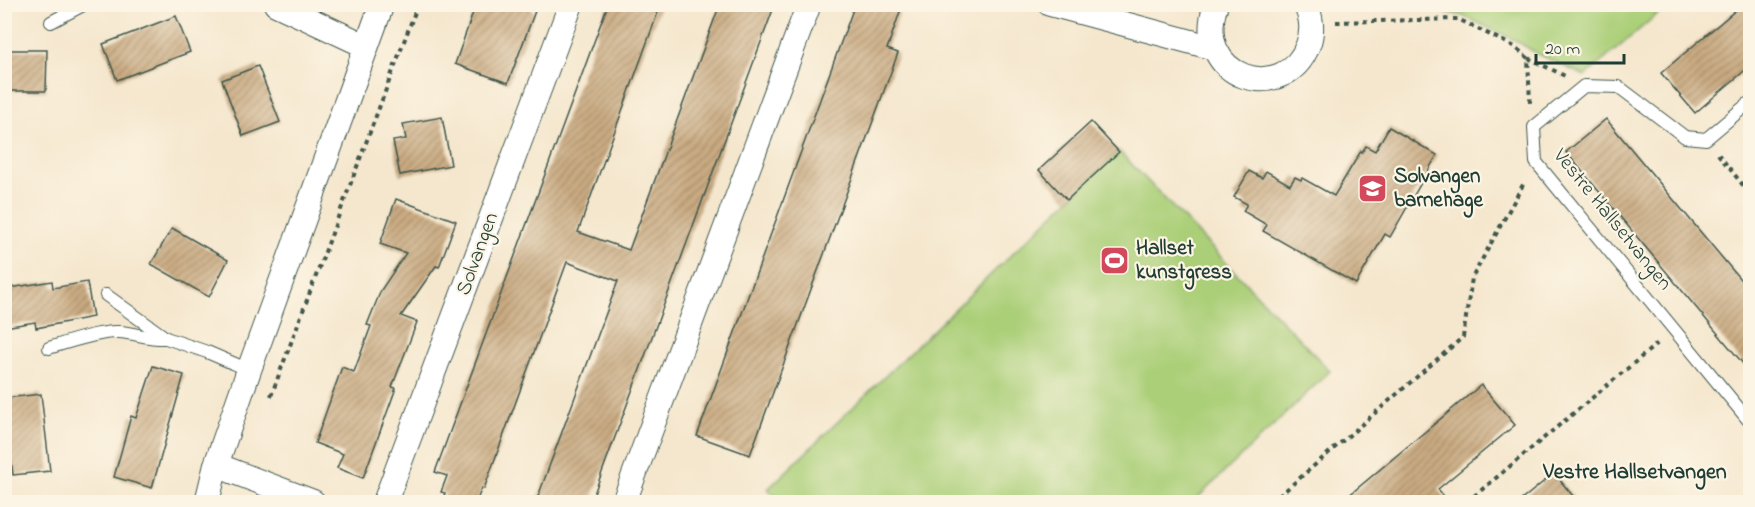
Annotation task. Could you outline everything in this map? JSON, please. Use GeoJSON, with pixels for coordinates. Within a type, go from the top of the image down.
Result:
{"type":"FeatureCollection","features":[{"type":"Feature","properties":{"kind":"street"},"geometry":{"type":"LineString","coordinates":[[276,4],[366,46]]}},
{"type":"Feature","properties":{"kind":"street"},"geometry":{"type":"LineString","coordinates":[[207,502],[216,465],[249,370],[382,4]]}},
{"type":"Feature","properties":{"kind":"street","name":"Solvangen"},"geometry":{"type":"LineString","coordinates":[[385,502],[571,4]]}},
{"type":"Feature","properties":{"kind":"street"},"geometry":{"type":"LineString","coordinates":[[624,502],[809,4]]}},
{"type":"Feature","properties":{"kind":"street"},"geometry":{"type":"LineString","coordinates":[[1216,4],[1211,18],[1210,33],[1214,48],[1222,62],[1235,72],[1250,78],[1266,79],[1281,75],[1295,66],[1305,54],[1310,39],[1308,14]]}},
{"type":"Feature","properties":{"kind":"street"},"geometry":{"type":"LineString","coordinates":[[1051,5],[1214,48]]}},
{"type":"Feature","properties":{"kind":"street"},"geometry":{"type":"LineString","coordinates":[[216,465],[313,502]]}},
{"type":"Feature","properties":{"kind":"lane"},"geometry":{"type":"LineString","coordinates":[[51,22],[85,4]]}},
{"type":"Feature","properties":{"kind":"lane"},"geometry":{"type":"LineString","coordinates":[[1534,127],[1584,86],[1619,87],[1685,137],[1706,139],[1750,102]]}},
{"type":"Feature","properties":{"kind":"lane","name":"Vestre Hallsetvangen"},"geometry":{"type":"LineString","coordinates":[[1534,127],[1536,162],[1750,422]]}},
{"type":"Feature","properties":{"kind":"lane"},"geometry":{"type":"LineString","coordinates":[[106,295],[166,338],[249,370]]}},
{"type":"Feature","properties":{"kind":"lane"},"geometry":{"type":"LineString","coordinates":[[49,348],[118,332],[151,339],[166,338]]}},
{"type":"Feature","properties":{"kind":"path"},"geometry":{"type":"LineString","coordinates":[[267,407],[418,4]]}},
{"type":"Feature","properties":{"kind":"path"},"geometry":{"type":"LineString","coordinates":[[1308,14],[1458,19],[1515,47],[1528,58],[1584,86]]}},
{"type":"Feature","properties":{"kind":"path"},"geometry":{"type":"LineString","coordinates":[[1528,58],[1531,117],[1534,127]]}},
{"type":"Feature","properties":{"kind":"path"},"geometry":{"type":"LineString","coordinates":[[1706,139],[1750,194]]}},
{"type":"Feature","properties":{"kind":"path"},"geometry":{"type":"LineString","coordinates":[[1272,502],[1463,337],[1472,278],[1536,162]]}},
{"type":"Feature","properties":{"kind":"path"},"geometry":{"type":"LineString","coordinates":[[1467,502],[1674,329]]}},
{"type":"Feature","properties":{"kind":"green space"},"geometry":{"type":"Polygon","coordinates":[[[1416,4],[1668,5],[1585,76],[1463,16],[1415,6],[1416,4]]]}},
{"type":"Feature","properties":{"kind":"green space","name":"Hallset kunstgress"},"geometry":{"type":"Polygon","coordinates":[[[1119,151],[1330,371],[1193,502],[781,502],[768,489],[1119,151]]]}},
{"type":"Feature","properties":{"kind":"building"},"geometry":{"type":"Polygon","coordinates":[[[476,4],[533,4],[531,9],[535,11],[508,83],[455,64],[476,4]]]}},
{"type":"Feature","properties":{"kind":"building"},"geometry":{"type":"Polygon","coordinates":[[[608,4],[661,4],[578,232],[629,250],[720,4],[775,4],[591,502],[536,502],[618,281],[567,262],[484,489],[482,488],[476,502],[442,502],[445,493],[441,492],[447,476],[435,472],[608,4]]]}},
{"type":"Feature","properties":{"kind":"building"},"geometry":{"type":"Polygon","coordinates":[[[855,4],[888,4],[901,9],[887,49],[898,53],[750,455],[697,436],[855,4]]]}},
{"type":"Feature","properties":{"kind":"building"},"geometry":{"type":"Polygon","coordinates":[[[1743,4],[1750,4],[1750,66],[1695,113],[1661,73],[1743,4]]]}},
{"type":"Feature","properties":{"kind":"building"},"geometry":{"type":"Polygon","coordinates":[[[176,16],[190,52],[117,80],[103,44],[176,16]]]}},
{"type":"Feature","properties":{"kind":"building"},"geometry":{"type":"Polygon","coordinates":[[[4,50],[47,50],[46,91],[4,91],[4,50]]]}},
{"type":"Feature","properties":{"kind":"building"},"geometry":{"type":"Polygon","coordinates":[[[258,66],[280,122],[243,136],[222,80],[258,66]]]}},
{"type":"Feature","properties":{"kind":"building"},"geometry":{"type":"Polygon","coordinates":[[[442,117],[451,165],[400,175],[393,141],[406,139],[403,124],[442,117]]]}},
{"type":"Feature","properties":{"kind":"building"},"geometry":{"type":"Polygon","coordinates":[[[1606,119],[1750,291],[1750,372],[1566,152],[1606,119]]]}},
{"type":"Feature","properties":{"kind":"building"},"geometry":{"type":"Polygon","coordinates":[[[1091,122],[1119,152],[1067,200],[1039,170],[1091,122]]]}},
{"type":"Feature","properties":{"kind":"building"},"geometry":{"type":"Polygon","coordinates":[[[1389,127],[1437,155],[1390,237],[1385,234],[1356,284],[1263,231],[1267,225],[1243,211],[1247,204],[1234,197],[1249,171],[1262,178],[1266,171],[1290,185],[1295,177],[1301,180],[1302,178],[1334,196],[1361,151],[1366,146],[1375,151],[1389,127]]]}},
{"type":"Feature","properties":{"kind":"building"},"geometry":{"type":"Polygon","coordinates":[[[396,199],[456,221],[439,267],[436,266],[401,316],[417,322],[392,387],[396,388],[363,478],[337,468],[343,454],[315,443],[342,367],[354,372],[371,326],[367,325],[381,290],[406,253],[380,244],[396,199]]]}},
{"type":"Feature","properties":{"kind":"building"},"geometry":{"type":"Polygon","coordinates":[[[172,228],[228,260],[209,297],[151,264],[172,228]]]}},
{"type":"Feature","properties":{"kind":"building"},"geometry":{"type":"Polygon","coordinates":[[[52,281],[53,288],[87,282],[93,317],[36,328],[35,322],[4,327],[4,289],[52,281]]]}},
{"type":"Feature","properties":{"kind":"building"},"geometry":{"type":"Polygon","coordinates":[[[153,366],[184,375],[152,488],[114,477],[131,416],[136,418],[153,366]]]}},
{"type":"Feature","properties":{"kind":"building"},"geometry":{"type":"Polygon","coordinates":[[[1481,385],[1515,425],[1438,489],[1449,502],[1341,502],[1481,385]]]}},
{"type":"Feature","properties":{"kind":"building"},"geometry":{"type":"Polygon","coordinates":[[[41,394],[50,471],[13,475],[5,408],[7,408],[6,398],[41,394]]]}},
{"type":"Feature","properties":{"kind":"building"},"geometry":{"type":"Polygon","coordinates":[[[1554,473],[1578,502],[1519,502],[1554,473]]]}},
{"type":"Feature","properties":{"kind":"place","name":"Solvangen barnehage"},"geometry":{"type":"Point","coordinates":[1373,189]}},
{"type":"Feature","properties":{"kind":"place","name":"Hallset kunstgress"},"geometry":{"type":"Point","coordinates":[1115,261]}},
{"type":"Feature","properties":{"kind":"district","name":"Vestre Hallsetvangen"},"geometry":{"type":"Point","coordinates":[1635,473]}}]}
